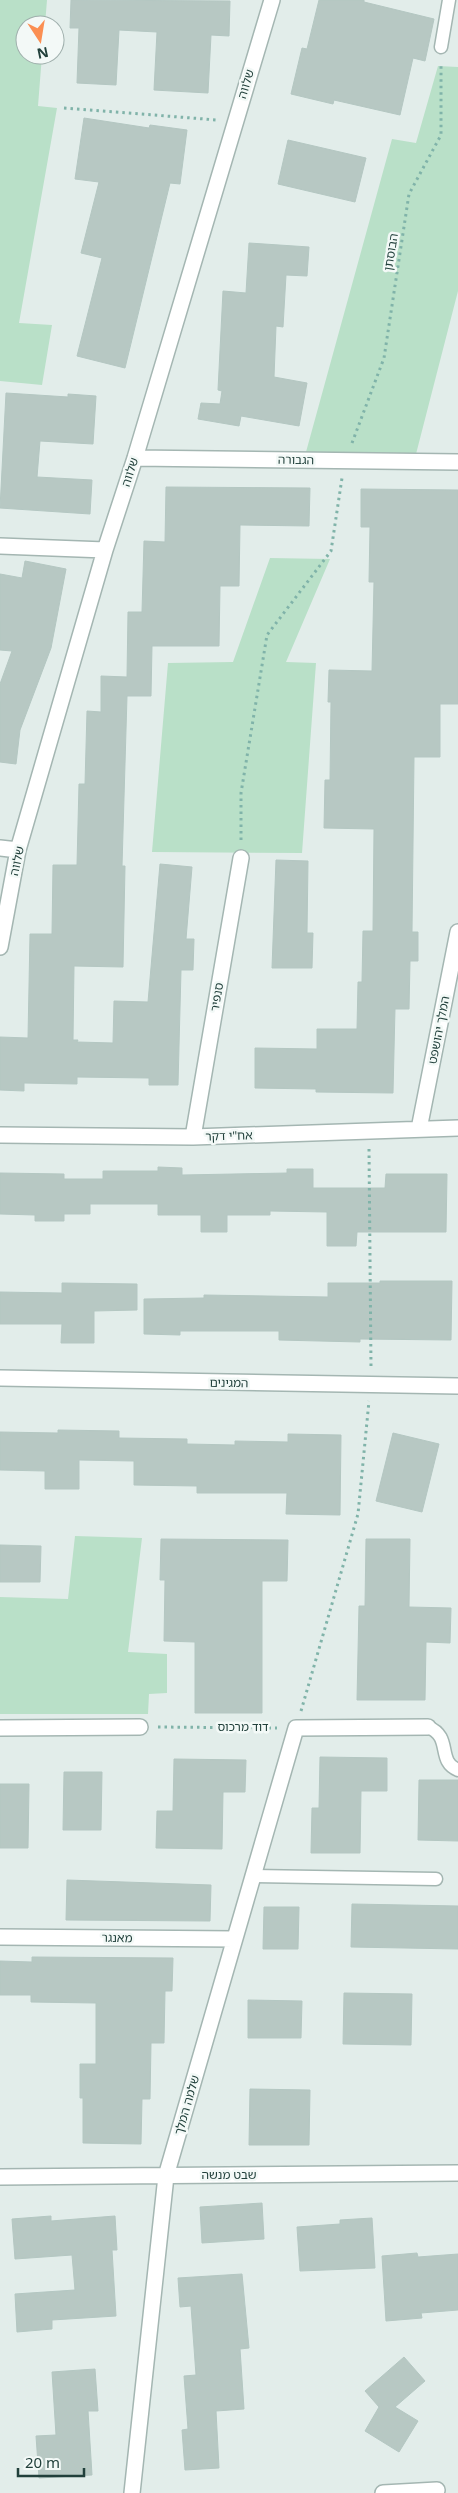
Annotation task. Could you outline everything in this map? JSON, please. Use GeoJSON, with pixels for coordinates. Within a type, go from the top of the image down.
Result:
{"type":"FeatureCollection","features":[{"type":"Feature","properties":{"kind":"street","name":"שלווה"},"geometry":{"type":"LineString","coordinates":[[0,947],[18,850],[104,550],[135,458],[272,0]]}},
{"type":"Feature","properties":{"kind":"street","name":"הגבורה"},"geometry":{"type":"LineString","coordinates":[[135,458],[458,462]]}},
{"type":"Feature","properties":{"kind":"street"},"geometry":{"type":"LineString","coordinates":[[0,546],[104,550]]}},
{"type":"Feature","properties":{"kind":"street"},"geometry":{"type":"LineString","coordinates":[[0,848],[18,850]]}},
{"type":"Feature","properties":{"kind":"street","name":"סנפיר"},"geometry":{"type":"LineString","coordinates":[[192,1137],[241,858]]}},
{"type":"Feature","properties":{"kind":"street","name":"המלך יהושפט"},"geometry":{"type":"LineString","coordinates":[[419,1129],[458,932]]}},
{"type":"Feature","properties":{"kind":"street","name":"אח\"י דקר"},"geometry":{"type":"LineString","coordinates":[[0,1135],[192,1137],[458,1128]]}},
{"type":"Feature","properties":{"kind":"street","name":"המגינים"},"geometry":{"type":"LineString","coordinates":[[0,1378],[371,1386],[458,1386]]}},
{"type":"Feature","properties":{"kind":"street"},"geometry":{"type":"LineString","coordinates":[[0,1728],[140,1727]]}},
{"type":"Feature","properties":{"kind":"street"},"geometry":{"type":"LineString","coordinates":[[296,1728],[428,1727]]}},
{"type":"Feature","properties":{"kind":"street","name":"שלמה המלך"},"geometry":{"type":"LineString","coordinates":[[132,2493],[166,2176],[296,1728]]}},
{"type":"Feature","properties":{"kind":"street","name":"מאנגר"},"geometry":{"type":"LineString","coordinates":[[0,1937],[234,1939]]}},
{"type":"Feature","properties":{"kind":"street","name":"שבט מנשה"},"geometry":{"type":"LineString","coordinates":[[0,2177],[458,2173]]}},
{"type":"Feature","properties":{"kind":"street"},"geometry":{"type":"LineString","coordinates":[[383,2493],[437,2490]]}},
{"type":"Feature","properties":{"kind":"lane"},"geometry":{"type":"LineString","coordinates":[[440,47],[448,0]]}},
{"type":"Feature","properties":{"kind":"lane"},"geometry":{"type":"LineString","coordinates":[[428,1727],[436,1730],[442,1737],[446,1760],[451,1767],[458,1770]]}},
{"type":"Feature","properties":{"kind":"lane"},"geometry":{"type":"LineString","coordinates":[[252,1876],[436,1879]]}},
{"type":"Feature","properties":{"kind":"path","name":"הבוסתן"},"geometry":{"type":"LineString","coordinates":[[241,858],[241,793],[267,635],[331,551],[345,461],[384,358],[409,194],[441,134],[440,47]]}},
{"type":"Feature","properties":{"kind":"path"},"geometry":{"type":"LineString","coordinates":[[64,108],[235,121]]}},
{"type":"Feature","properties":{"kind":"path"},"geometry":{"type":"LineString","coordinates":[[296,1728],[358,1514],[371,1386],[368,1226],[370,1131]]}},
{"type":"Feature","properties":{"kind":"path","name":"דוד מרכוס"},"geometry":{"type":"LineString","coordinates":[[140,1727],[296,1728]]}},
{"type":"Feature","properties":{"kind":"green space"},"geometry":{"type":"Polygon","coordinates":[[[0,0],[47,0],[46,15],[15,15],[15,65],[41,65],[38,106],[57,108],[19,323],[52,325],[42,385],[0,381],[0,0]]]}},
{"type":"Feature","properties":{"kind":"green space"},"geometry":{"type":"Polygon","coordinates":[[[438,66],[458,67],[458,291],[416,454],[306,452],[392,139],[416,143],[438,66]]]}},
{"type":"Feature","properties":{"kind":"green space"},"geometry":{"type":"Polygon","coordinates":[[[270,558],[330,559],[286,662],[316,663],[302,853],[152,852],[168,663],[233,662],[270,558]]]}},
{"type":"Feature","properties":{"kind":"green space"},"geometry":{"type":"Polygon","coordinates":[[[75,1536],[142,1538],[128,1652],[167,1654],[167,1693],[149,1694],[148,1714],[0,1714],[0,1597],[68,1599],[75,1536]]]}},
{"type":"Feature","properties":{"kind":"building"},"geometry":{"type":"Polygon","coordinates":[[[71,0],[230,1],[229,36],[211,35],[208,93],[154,90],[157,32],[119,30],[116,85],[77,83],[79,28],[70,28],[71,0]]]}},
{"type":"Feature","properties":{"kind":"building"},"geometry":{"type":"Polygon","coordinates":[[[319,0],[364,0],[364,2],[434,19],[425,61],[413,58],[400,115],[334,100],[333,104],[291,94],[302,48],[307,49],[319,0]]]}},
{"type":"Feature","properties":{"kind":"building"},"geometry":{"type":"Polygon","coordinates":[[[84,118],[149,128],[150,125],[187,130],[180,184],[170,183],[125,368],[77,356],[102,258],[81,253],[99,182],[75,179],[84,118]]]}},
{"type":"Feature","properties":{"kind":"building"},"geometry":{"type":"Polygon","coordinates":[[[288,140],[366,158],[355,202],[278,184],[288,140]]]}},
{"type":"Feature","properties":{"kind":"building"},"geometry":{"type":"Polygon","coordinates":[[[249,243],[309,247],[307,276],[286,275],[283,327],[276,326],[274,377],[307,383],[299,426],[241,416],[239,426],[198,419],[201,403],[220,404],[222,391],[218,390],[223,291],[246,293],[249,243]]]}},
{"type":"Feature","properties":{"kind":"building"},"geometry":{"type":"Polygon","coordinates":[[[6,393],[68,397],[68,394],[96,396],[93,444],[40,441],[37,477],[92,480],[90,514],[0,508],[6,393]]]}},
{"type":"Feature","properties":{"kind":"building"},"geometry":{"type":"Polygon","coordinates":[[[166,487],[310,488],[309,526],[240,525],[239,586],[220,586],[219,646],[152,646],[151,696],[127,696],[122,866],[125,866],[123,967],[74,966],[73,1040],[78,1040],[77,1042],[113,1043],[114,1001],[148,1002],[160,864],[192,867],[186,939],[194,939],[193,970],[181,970],[178,1085],[149,1085],[149,1078],[77,1077],[77,1084],[24,1083],[24,1091],[0,1090],[0,1037],[28,1038],[30,934],[52,934],[53,865],[77,865],[79,784],[85,784],[87,711],[101,712],[101,676],[127,677],[128,612],[142,612],[144,541],[165,542],[166,487]]]}},
{"type":"Feature","properties":{"kind":"building"},"geometry":{"type":"Polygon","coordinates":[[[361,489],[458,490],[458,704],[440,704],[440,757],[414,757],[412,932],[418,932],[418,961],[410,961],[409,1009],[395,1009],[393,1093],[316,1092],[316,1089],[255,1088],[255,1048],[317,1049],[317,1029],[357,1029],[358,982],[362,982],[363,931],[373,931],[374,829],[324,828],[325,780],[330,780],[331,702],[328,702],[329,670],[372,671],[374,582],[369,582],[370,527],[361,527],[361,489]]]}},
{"type":"Feature","properties":{"kind":"building"},"geometry":{"type":"Polygon","coordinates":[[[25,561],[66,569],[51,648],[20,730],[16,764],[0,762],[0,684],[12,651],[0,650],[0,574],[22,578],[25,561]]]}},
{"type":"Feature","properties":{"kind":"building"},"geometry":{"type":"Polygon","coordinates":[[[276,860],[308,861],[307,933],[313,933],[312,968],[272,968],[276,860]]]}},
{"type":"Feature","properties":{"kind":"building"},"geometry":{"type":"Polygon","coordinates":[[[158,1167],[182,1168],[182,1175],[287,1173],[287,1169],[313,1169],[313,1188],[385,1188],[386,1174],[447,1174],[446,1232],[357,1232],[356,1246],[327,1246],[327,1212],[270,1211],[270,1215],[227,1215],[227,1232],[201,1232],[201,1215],[158,1215],[158,1204],[90,1204],[90,1214],[64,1214],[64,1221],[35,1221],[35,1215],[0,1214],[0,1173],[64,1174],[64,1179],[103,1179],[103,1171],[158,1171],[158,1167]]]}},
{"type":"Feature","properties":{"kind":"building"},"geometry":{"type":"Polygon","coordinates":[[[380,1281],[452,1281],[451,1340],[360,1339],[360,1342],[279,1340],[279,1331],[180,1331],[180,1335],[144,1334],[144,1299],[204,1298],[204,1295],[328,1297],[328,1283],[380,1283],[380,1281]]]}},
{"type":"Feature","properties":{"kind":"building"},"geometry":{"type":"Polygon","coordinates":[[[62,1283],[137,1284],[137,1310],[94,1311],[94,1343],[61,1343],[62,1324],[0,1324],[0,1292],[62,1293],[62,1283]]]}},
{"type":"Feature","properties":{"kind":"building"},"geometry":{"type":"Polygon","coordinates":[[[58,1430],[119,1431],[119,1438],[187,1439],[187,1444],[235,1445],[235,1441],[288,1442],[288,1434],[341,1435],[340,1515],[286,1514],[287,1493],[197,1493],[197,1486],[134,1485],[134,1461],[79,1460],[79,1489],[45,1489],[45,1471],[0,1470],[0,1432],[58,1433],[58,1430]]]}},
{"type":"Feature","properties":{"kind":"building"},"geometry":{"type":"Polygon","coordinates":[[[393,1433],[439,1444],[422,1512],[376,1501],[393,1433]]]}},
{"type":"Feature","properties":{"kind":"building"},"geometry":{"type":"Polygon","coordinates":[[[161,1539],[288,1540],[287,1581],[262,1581],[262,1713],[195,1713],[195,1642],[164,1641],[165,1580],[160,1580],[161,1539]]]}},
{"type":"Feature","properties":{"kind":"building"},"geometry":{"type":"Polygon","coordinates":[[[366,1539],[410,1539],[409,1607],[451,1608],[450,1643],[426,1642],[425,1700],[357,1700],[359,1606],[365,1606],[366,1539]]]}},
{"type":"Feature","properties":{"kind":"building"},"geometry":{"type":"Polygon","coordinates":[[[0,1545],[41,1546],[40,1582],[0,1582],[0,1545]]]}},
{"type":"Feature","properties":{"kind":"building"},"geometry":{"type":"Polygon","coordinates":[[[320,1757],[387,1758],[387,1791],[361,1791],[360,1853],[311,1853],[312,1808],[319,1808],[320,1757]]]}},
{"type":"Feature","properties":{"kind":"building"},"geometry":{"type":"Polygon","coordinates":[[[174,1759],[246,1760],[245,1792],[223,1792],[222,1849],[156,1848],[157,1811],[173,1811],[174,1759]]]}},
{"type":"Feature","properties":{"kind":"building"},"geometry":{"type":"Polygon","coordinates":[[[64,1772],[102,1772],[101,1830],[63,1830],[64,1772]]]}},
{"type":"Feature","properties":{"kind":"building"},"geometry":{"type":"Polygon","coordinates":[[[419,1780],[458,1780],[458,1841],[418,1840],[419,1780]]]}},
{"type":"Feature","properties":{"kind":"building"},"geometry":{"type":"Polygon","coordinates":[[[0,1784],[29,1784],[28,1848],[0,1848],[0,1784]]]}},
{"type":"Feature","properties":{"kind":"building"},"geometry":{"type":"Polygon","coordinates":[[[67,1880],[211,1885],[210,1921],[66,1920],[67,1880]]]}},
{"type":"Feature","properties":{"kind":"building"},"geometry":{"type":"Polygon","coordinates":[[[352,1904],[458,1906],[458,1949],[351,1947],[352,1904]]]}},
{"type":"Feature","properties":{"kind":"building"},"geometry":{"type":"Polygon","coordinates":[[[264,1907],[299,1907],[298,1949],[263,1949],[264,1907]]]}},
{"type":"Feature","properties":{"kind":"building"},"geometry":{"type":"Polygon","coordinates":[[[32,1957],[173,1958],[172,1991],[165,1991],[164,2043],[151,2043],[150,2099],[142,2099],[141,2144],[83,2143],[83,2098],[80,2098],[80,2064],[96,2064],[96,2003],[31,2002],[31,1995],[0,1995],[0,1961],[32,1962],[32,1957]]]}},
{"type":"Feature","properties":{"kind":"building"},"geometry":{"type":"Polygon","coordinates":[[[344,1993],[412,1994],[411,2045],[343,2044],[344,1993]]]}},
{"type":"Feature","properties":{"kind":"building"},"geometry":{"type":"Polygon","coordinates":[[[248,2000],[302,2001],[301,2038],[248,2038],[248,2000]]]}},
{"type":"Feature","properties":{"kind":"building"},"geometry":{"type":"Polygon","coordinates":[[[250,2089],[310,2090],[309,2145],[249,2145],[250,2089]]]}},
{"type":"Feature","properties":{"kind":"building"},"geometry":{"type":"Polygon","coordinates":[[[262,2203],[264,2239],[202,2243],[200,2207],[262,2203]]]}},
{"type":"Feature","properties":{"kind":"building"},"geometry":{"type":"Polygon","coordinates":[[[51,2216],[51,2221],[115,2216],[117,2250],[112,2250],[116,2316],[52,2320],[52,2329],[17,2332],[15,2294],[75,2290],[72,2255],[15,2259],[12,2219],[51,2216]]]}},
{"type":"Feature","properties":{"kind":"building"},"geometry":{"type":"Polygon","coordinates":[[[372,2218],[375,2268],[300,2271],[297,2227],[340,2224],[340,2220],[372,2218]]]}},
{"type":"Feature","properties":{"kind":"building"},"geometry":{"type":"Polygon","coordinates":[[[417,2253],[418,2257],[458,2254],[458,2310],[421,2313],[422,2318],[386,2321],[382,2256],[417,2253]]]}},
{"type":"Feature","properties":{"kind":"building"},"geometry":{"type":"Polygon","coordinates":[[[242,2274],[249,2348],[240,2349],[244,2409],[216,2411],[219,2468],[185,2470],[182,2430],[188,2429],[184,2376],[196,2375],[191,2306],[180,2307],[178,2278],[242,2274]]]}},
{"type":"Feature","properties":{"kind":"building"},"geometry":{"type":"Polygon","coordinates":[[[404,2357],[425,2381],[395,2407],[418,2421],[399,2452],[365,2431],[379,2407],[365,2391],[404,2357]]]}},
{"type":"Feature","properties":{"kind":"building"},"geometry":{"type":"Polygon","coordinates":[[[95,2369],[98,2411],[88,2411],[92,2475],[39,2478],[36,2436],[56,2435],[52,2372],[95,2369]]]}}]}
